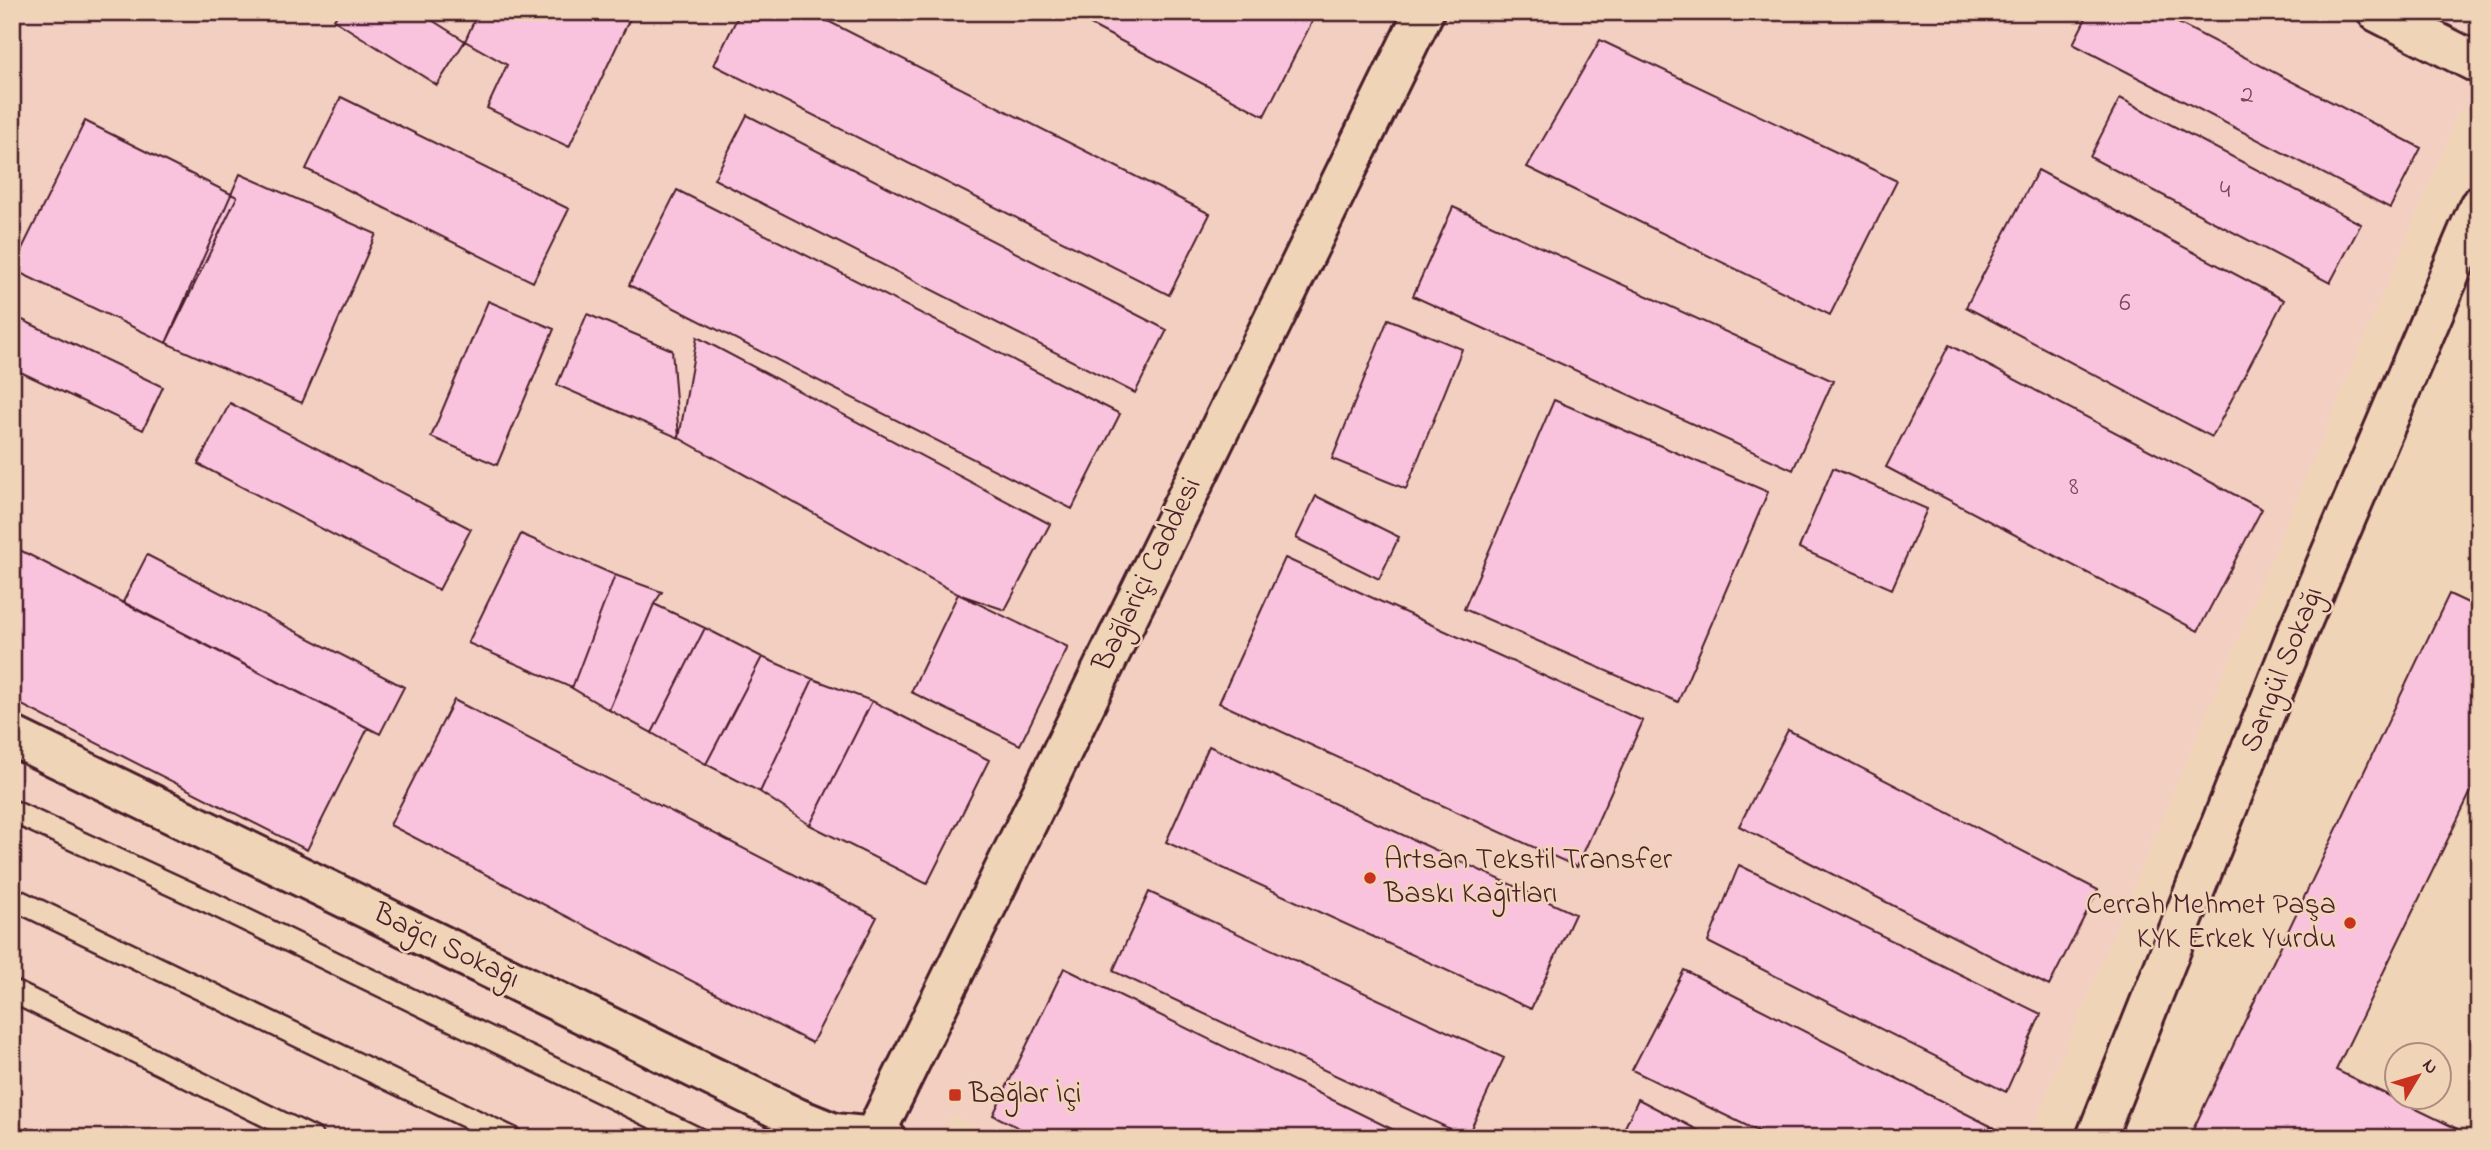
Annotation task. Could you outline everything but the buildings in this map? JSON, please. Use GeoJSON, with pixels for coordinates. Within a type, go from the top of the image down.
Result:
{"type":"FeatureCollection","features":[{"type":"Feature","properties":{"kind":"street","name":"Bağlariçi Caddesi"},"geometry":{"type":"LineString","coordinates":[[877,1137],[1424,12]]}},
{"type":"Feature","properties":{"kind":"street"},"geometry":{"type":"LineString","coordinates":[[2377,12],[2479,64]]}},
{"type":"Feature","properties":{"kind":"street","name":"Sarıgül Sokağı"},"geometry":{"type":"LineString","coordinates":[[2096,1138],[2297,633],[2479,206]]}},
{"type":"Feature","properties":{"kind":"street","name":"Bağcı Sokağı"},"geometry":{"type":"LineString","coordinates":[[12,736],[797,1118],[834,1133],[877,1137]]}},
{"type":"Feature","properties":{"kind":"lane"},"geometry":{"type":"LineString","coordinates":[[12,811],[233,913],[696,1138]]}},
{"type":"Feature","properties":{"kind":"lane"},"geometry":{"type":"LineString","coordinates":[[12,898],[511,1138]]}},
{"type":"Feature","properties":{"kind":"lane"},"geometry":{"type":"LineString","coordinates":[[12,991],[312,1138]]}},
{"type":"Feature","properties":{"kind":"shaded area"},"geometry":{"type":"Polygon","coordinates":[[[12,12],[2479,12],[2479,114],[2461,108],[2028,1138],[998,1138],[952,1115],[941,1138],[12,1138],[12,12]]]}},
{"type":"Feature","properties":{"kind":"place","name":"Artsan Tekstil Transfer Baskı Kağıtları"},"geometry":{"type":"Point","coordinates":[1370,878]}},
{"type":"Feature","properties":{"kind":"place","name":"Cerrah Mehmet Paşa KYK Erkek Yurdu"},"geometry":{"type":"Point","coordinates":[2350,923]}},
{"type":"Feature","properties":{"kind":"place","name":"Bağlar İçi"},"geometry":{"type":"Point","coordinates":[955,1095]}}]}
